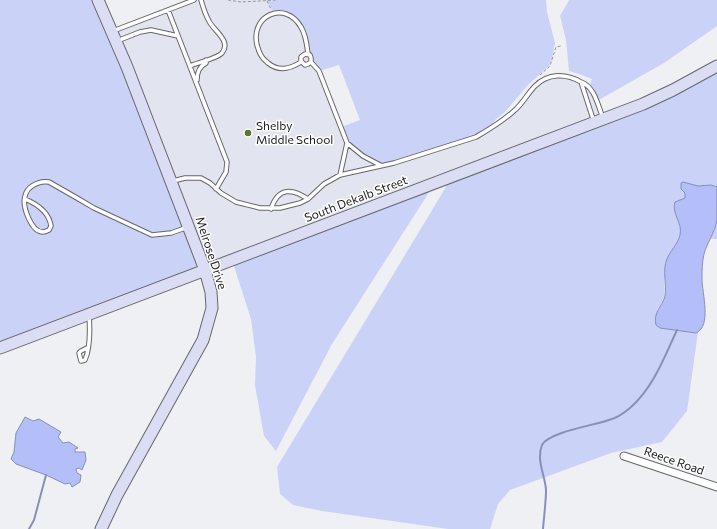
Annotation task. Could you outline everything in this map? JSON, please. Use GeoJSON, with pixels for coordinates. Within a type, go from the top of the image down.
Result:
{"type":"FeatureCollection","features":[{"type":"Feature","properties":{"kind":"main road","name":"Melrose Drive"},"geometry":{"type":"LineString","coordinates":[[98,0],[114,36],[189,226],[205,270],[212,300],[212,308],[206,332],[196,353],[117,495],[101,529]]}},
{"type":"Feature","properties":{"kind":"main road","name":"South Dekalb Street"},"geometry":{"type":"LineString","coordinates":[[0,348],[643,104],[673,90],[717,66]]}},
{"type":"Feature","properties":{"kind":"street","name":"Reece Road"},"geometry":{"type":"LineString","coordinates":[[624,456],[717,487]]}},
{"type":"Feature","properties":{"kind":"lane"},"geometry":{"type":"LineString","coordinates":[[114,36],[168,10],[194,0]]}},
{"type":"Feature","properties":{"kind":"lane"},"geometry":{"type":"LineString","coordinates":[[190,66],[222,54],[224,49],[222,36],[209,21],[201,0]]}},
{"type":"Feature","properties":{"kind":"lane"},"geometry":{"type":"LineString","coordinates":[[168,10],[227,162],[226,172],[216,189]]}},
{"type":"Feature","properties":{"kind":"lane"},"geometry":{"type":"LineString","coordinates":[[301,62],[287,68],[278,68],[270,65],[261,56],[256,40],[256,33],[264,19],[274,13],[287,14],[292,17],[301,27],[305,36],[311,62],[319,71],[347,143],[362,156],[381,166]]}},
{"type":"Feature","properties":{"kind":"lane"},"geometry":{"type":"LineString","coordinates":[[114,36],[151,30],[178,36]]}},
{"type":"Feature","properties":{"kind":"lane"},"geometry":{"type":"LineString","coordinates":[[301,62],[302,56],[308,54]]}},
{"type":"Feature","properties":{"kind":"lane"},"geometry":{"type":"LineString","coordinates":[[196,83],[200,68],[206,63],[206,60]]}},
{"type":"Feature","properties":{"kind":"lane"},"geometry":{"type":"LineString","coordinates":[[301,62],[306,65],[311,62]]}},
{"type":"Feature","properties":{"kind":"lane"},"geometry":{"type":"LineString","coordinates":[[172,182],[185,178],[196,178],[206,181],[230,199],[241,204],[260,208],[271,209],[294,205],[308,199],[324,184],[340,175],[415,157],[476,137],[508,116],[520,105],[535,86],[550,77],[563,75],[587,84],[591,90],[599,121]]}},
{"type":"Feature","properties":{"kind":"lane"},"geometry":{"type":"LineString","coordinates":[[581,82],[599,121]]}},
{"type":"Feature","properties":{"kind":"lane"},"geometry":{"type":"LineString","coordinates":[[340,175],[347,143]]}},
{"type":"Feature","properties":{"kind":"lane"},"geometry":{"type":"LineString","coordinates":[[25,199],[42,209],[47,216],[51,226],[49,230],[43,232],[35,227],[28,216],[24,205],[25,195],[29,188],[35,184],[45,181],[94,208],[152,235],[171,233],[189,226]]}},
{"type":"Feature","properties":{"kind":"lane"},"geometry":{"type":"LineString","coordinates":[[271,209],[276,197],[284,192],[295,192],[308,199]]}},
{"type":"Feature","properties":{"kind":"lane"},"geometry":{"type":"LineString","coordinates":[[87,348],[90,329],[88,314]]}},
{"type":"Feature","properties":{"kind":"path"},"geometry":{"type":"LineString","coordinates":[[228,0],[241,2],[277,0]]}},
{"type":"Feature","properties":{"kind":"path"},"geometry":{"type":"LineString","coordinates":[[266,1],[274,13]]}},
{"type":"Feature","properties":{"kind":"shaded area"},"geometry":{"type":"Polygon","coordinates":[[[0,0],[98,0],[205,270],[0,348],[0,0]]]}},
{"type":"Feature","properties":{"kind":"shaded area","name":"Shelby Middle School"},"geometry":{"type":"Polygon","coordinates":[[[194,0],[277,0],[267,1],[274,13],[287,14],[301,27],[347,143],[476,137],[508,116],[533,89],[544,80],[563,75],[589,87],[604,119],[205,270],[112,32],[194,0]]]}},
{"type":"Feature","properties":{"kind":"shaded area"},"geometry":{"type":"Polygon","coordinates":[[[546,0],[547,12],[555,43],[549,66],[528,85],[505,112],[496,119],[488,130],[476,137],[381,166],[371,161],[347,143],[341,127],[360,120],[339,65],[319,71],[311,62],[303,31],[292,17],[274,13],[267,1],[546,0]]]}},
{"type":"Feature","properties":{"kind":"shaded area"},"geometry":{"type":"Polygon","coordinates":[[[569,0],[717,0],[717,26],[664,63],[597,101],[589,87],[592,79],[569,71],[566,40],[560,16],[569,0]]]}},
{"type":"Feature","properties":{"kind":"shaded area"},"geometry":{"type":"Polygon","coordinates":[[[717,66],[717,239],[679,238],[666,273],[664,297],[657,310],[660,328],[698,332],[687,411],[662,442],[611,453],[510,490],[498,504],[490,529],[448,529],[322,511],[293,505],[280,494],[277,467],[452,177],[556,138],[717,66]]]}},
{"type":"Feature","properties":{"kind":"shaded area"},"geometry":{"type":"Polygon","coordinates":[[[683,182],[698,186],[711,185],[717,187],[717,220],[715,229],[705,250],[702,263],[705,309],[704,324],[696,333],[660,328],[656,325],[655,320],[665,296],[665,272],[668,256],[678,241],[680,235],[680,226],[674,206],[675,202],[685,198],[685,193],[681,189],[681,183],[683,182]]]}},
{"type":"Feature","properties":{"kind":"shaded area"},"geometry":{"type":"Polygon","coordinates":[[[435,183],[332,344],[276,451],[264,436],[255,385],[256,357],[251,319],[232,260],[435,183]]]}},
{"type":"Feature","properties":{"kind":"shaded area"},"geometry":{"type":"Polygon","coordinates":[[[25,417],[33,421],[39,419],[61,432],[58,437],[63,443],[69,442],[78,448],[75,449],[75,452],[85,452],[86,460],[82,470],[79,468],[76,469],[77,473],[81,475],[80,482],[72,487],[70,483],[65,484],[16,464],[11,459],[14,452],[16,433],[25,417]]]}},
{"type":"Feature","properties":{"kind":"waterway"},"geometry":{"type":"LineString","coordinates":[[543,529],[546,490],[540,462],[540,451],[542,445],[546,440],[553,436],[612,419],[630,408],[652,382],[677,330]]}},
{"type":"Feature","properties":{"kind":"waterway"},"geometry":{"type":"LineString","coordinates":[[29,529],[34,520],[46,475]]}},
{"type":"Feature","properties":{"kind":"place","name":"Shelby Middle School"},"geometry":{"type":"Point","coordinates":[248,133]}}]}
